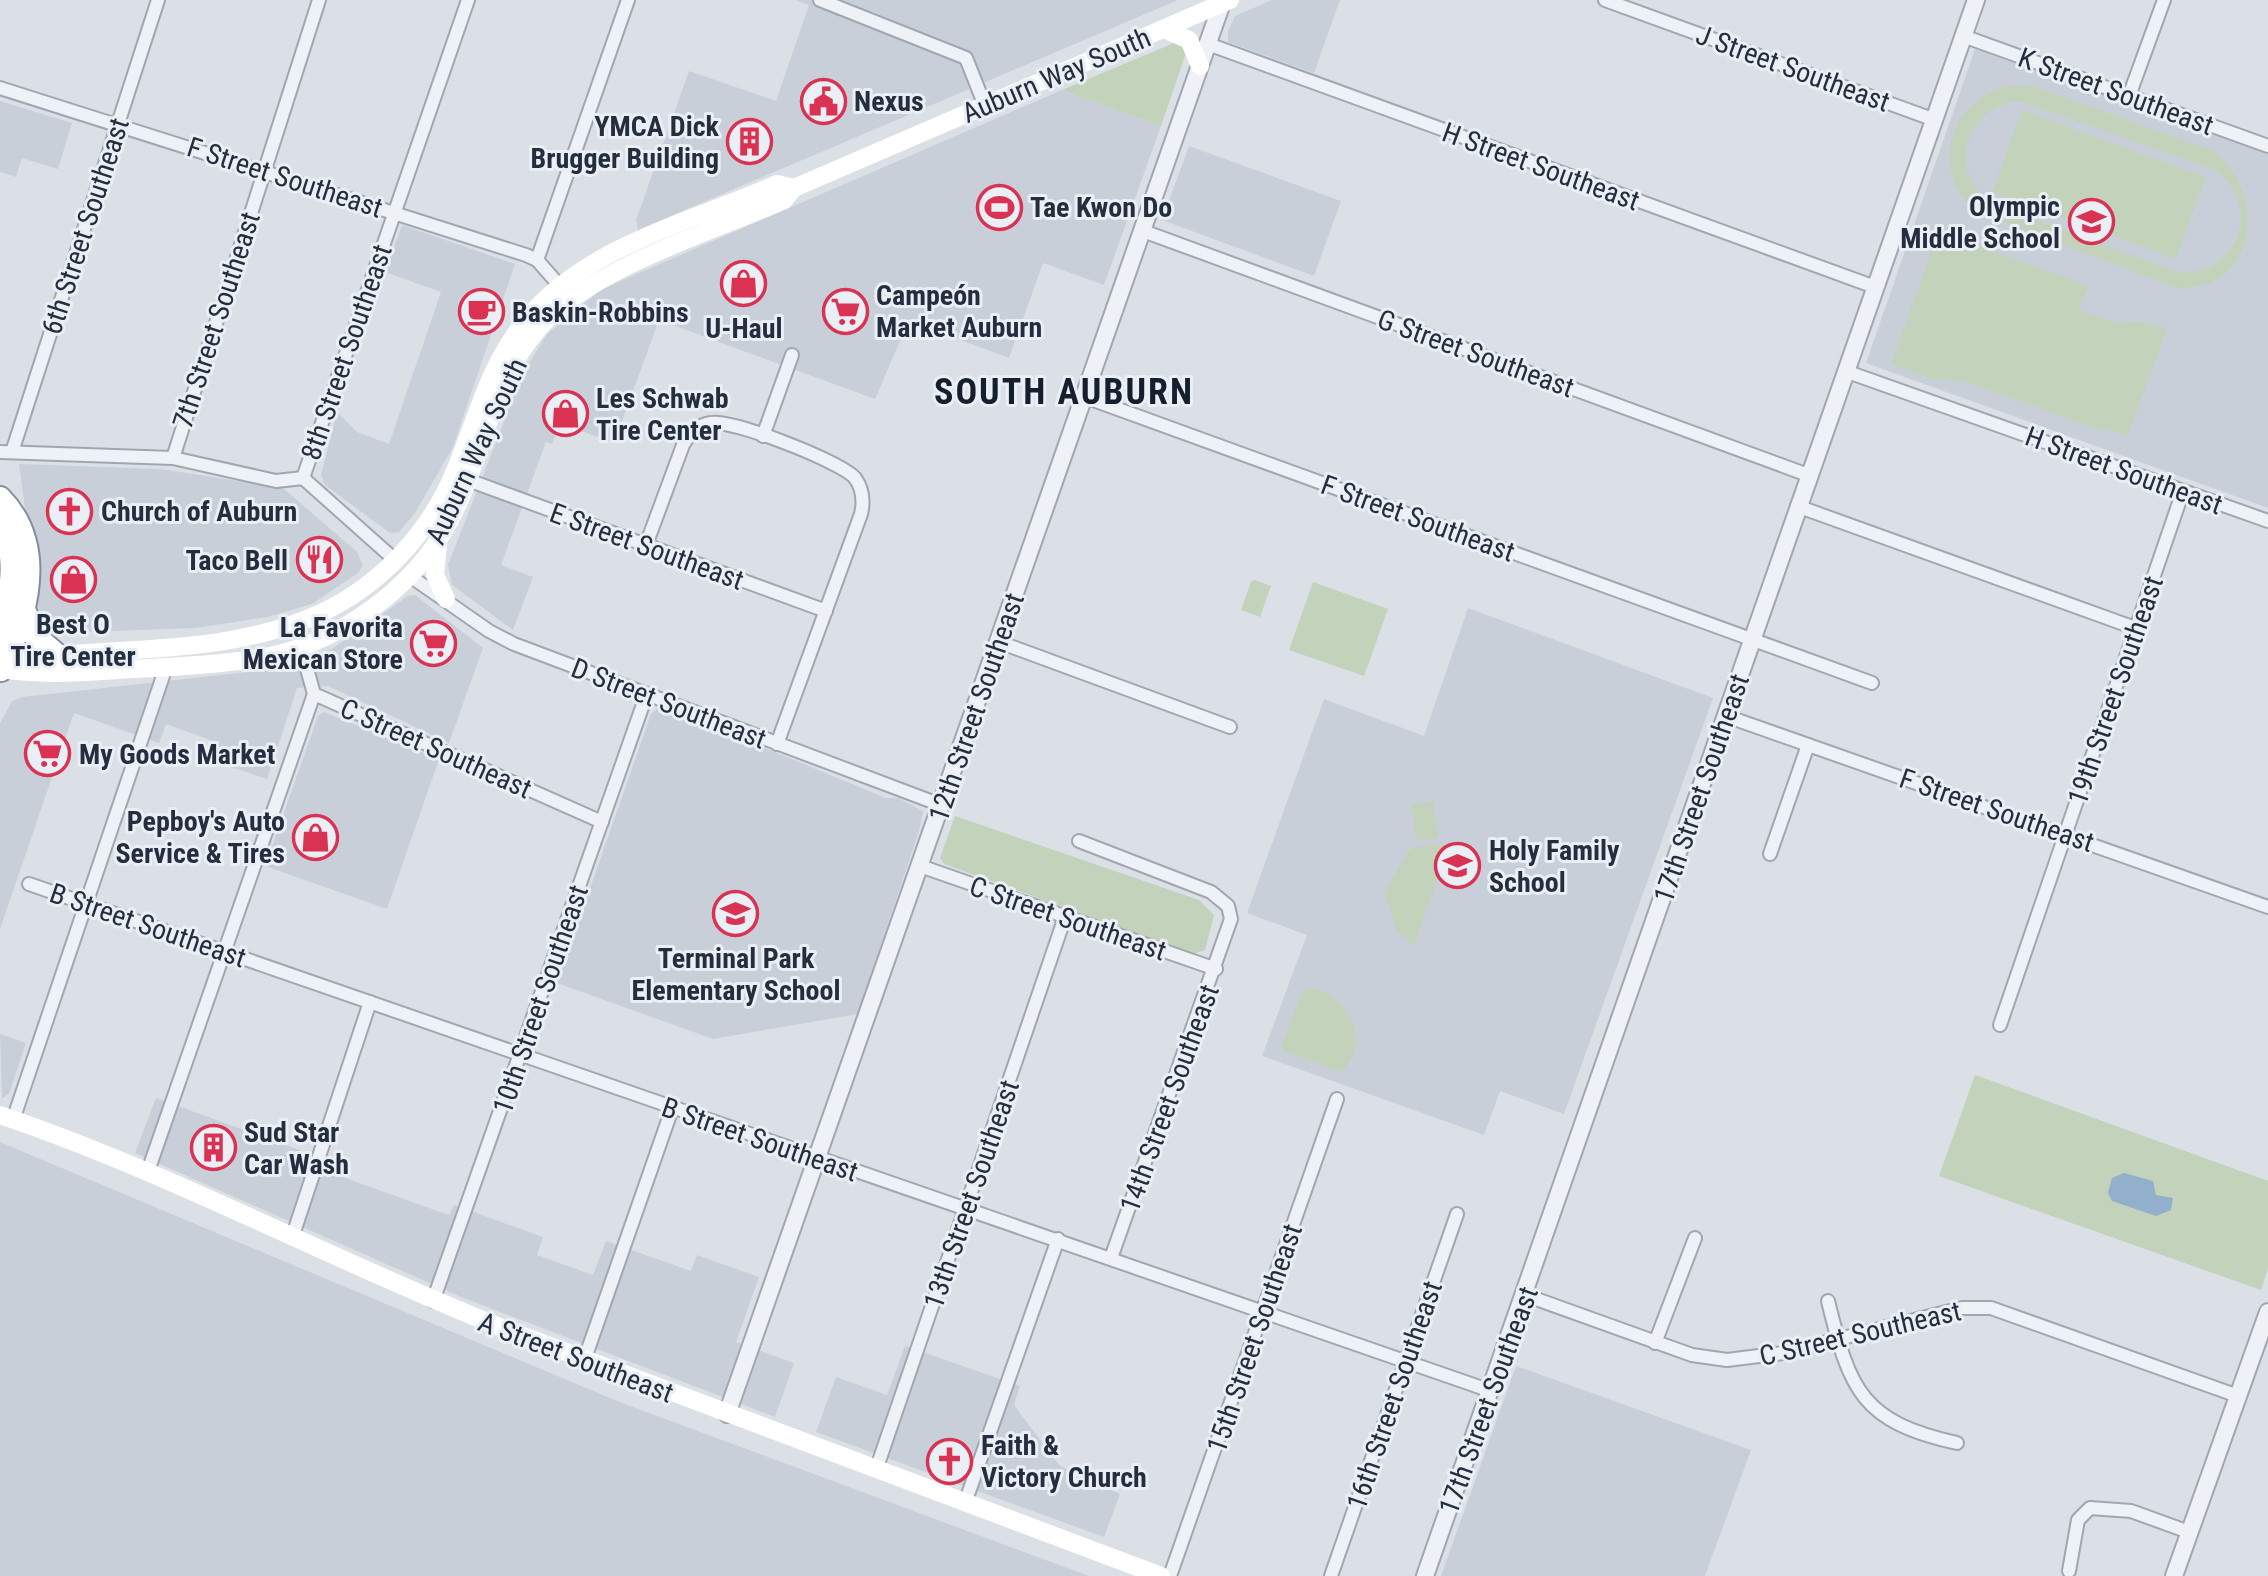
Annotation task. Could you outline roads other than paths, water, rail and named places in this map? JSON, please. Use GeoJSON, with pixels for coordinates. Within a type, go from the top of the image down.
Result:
{"type":"FeatureCollection","features":[{"type":"Feature","properties":{"kind":"highway"},"geometry":{"type":"LineString","coordinates":[[0,498],[18,522],[27,550],[29,578],[16,640],[0,671]]}},
{"type":"Feature","properties":{"kind":"highway"},"geometry":{"type":"LineString","coordinates":[[0,523],[12,556],[11,585],[0,636]]}},
{"type":"Feature","properties":{"kind":"highway"},"geometry":{"type":"LineString","coordinates":[[0,608],[11,585]]}},
{"type":"Feature","properties":{"kind":"highway"},"geometry":{"type":"LineString","coordinates":[[24,608],[34,635],[56,654]]}},
{"type":"Feature","properties":{"kind":"highway"},"geometry":{"type":"LineString","coordinates":[[0,656],[0,671]]}},
{"type":"Feature","properties":{"kind":"main road","name":"Auburn Way South"},"geometry":{"type":"LineString","coordinates":[[0,671],[37,675],[256,659],[301,647],[326,635],[359,616],[410,576],[439,539],[468,480],[507,376],[565,292],[593,263],[777,184],[794,188],[1225,1]]}},
{"type":"Feature","properties":{"kind":"main road"},"geometry":{"type":"LineString","coordinates":[[1164,29],[1189,40],[1200,66]]}},
{"type":"Feature","properties":{"kind":"main road","name":"Auburn Way South"},"geometry":{"type":"LineString","coordinates":[[0,671],[35,657],[56,654],[252,638],[320,613],[356,593],[413,541],[449,483],[501,353],[524,321],[565,292]]}},
{"type":"Feature","properties":{"kind":"main road"},"geometry":{"type":"LineString","coordinates":[[326,635],[333,623],[383,587],[395,560],[417,551],[446,511],[458,503]]}},
{"type":"Feature","properties":{"kind":"main road"},"geometry":{"type":"LineString","coordinates":[[439,539],[435,575],[446,599]]}},
{"type":"Feature","properties":{"kind":"main road","name":"A Street Southeast"},"geometry":{"type":"LineString","coordinates":[[7,1117],[148,1171],[433,1301],[584,1361],[1161,1576]]}},
{"type":"Feature","properties":{"kind":"street","name":"6th Street Southeast"},"geometry":{"type":"LineString","coordinates":[[6,452],[158,0]]}},
{"type":"Feature","properties":{"kind":"street","name":"7th Street Southeast"},"geometry":{"type":"LineString","coordinates":[[173,458],[319,0]]}},
{"type":"Feature","properties":{"kind":"street","name":"8th Street Southeast"},"geometry":{"type":"LineString","coordinates":[[303,478],[468,0]]}},
{"type":"Feature","properties":{"kind":"street"},"geometry":{"type":"LineString","coordinates":[[565,292],[537,260],[628,0]]}},
{"type":"Feature","properties":{"kind":"street"},"geometry":{"type":"LineString","coordinates":[[820,0],[966,58],[985,106]]}},
{"type":"Feature","properties":{"kind":"street","name":"J Street Southeast"},"geometry":{"type":"LineString","coordinates":[[1605,0],[1935,120]]}},
{"type":"Feature","properties":{"kind":"street","name":"17th Street Southeast"},"geometry":{"type":"LineString","coordinates":[[1425,1576],[1976,0]]}},
{"type":"Feature","properties":{"kind":"street"},"geometry":{"type":"LineString","coordinates":[[2129,96],[2164,0]]}},
{"type":"Feature","properties":{"kind":"street","name":"12th Street Southeast"},"geometry":{"type":"LineString","coordinates":[[727,1414],[1225,1]]}},
{"type":"Feature","properties":{"kind":"street","name":"K Street Southeast"},"geometry":{"type":"LineString","coordinates":[[1963,36],[2268,146]]}},
{"type":"Feature","properties":{"kind":"street","name":"H Street Southeast"},"geometry":{"type":"LineString","coordinates":[[1208,44],[1875,287]]}},
{"type":"Feature","properties":{"kind":"street","name":"F Street Southeast"},"geometry":{"type":"LineString","coordinates":[[0,88],[537,260]]}},
{"type":"Feature","properties":{"kind":"street","name":"G Street Southeast"},"geometry":{"type":"LineString","coordinates":[[1143,231],[1808,475]]}},
{"type":"Feature","properties":{"kind":"street"},"geometry":{"type":"LineString","coordinates":[[763,436],[792,355]]}},
{"type":"Feature","properties":{"kind":"street","name":"H Street Southeast"},"geometry":{"type":"LineString","coordinates":[[1845,371],[2268,521]]}},
{"type":"Feature","properties":{"kind":"street","name":"F Street Southeast"},"geometry":{"type":"LineString","coordinates":[[1085,397],[1872,683]]}},
{"type":"Feature","properties":{"kind":"street"},"geometry":{"type":"LineString","coordinates":[[646,545],[683,445],[700,426],[722,422],[763,436],[840,467],[858,482],[862,509],[777,744]]}},
{"type":"Feature","properties":{"kind":"street"},"geometry":{"type":"LineString","coordinates":[[6,452],[173,458],[276,481],[303,478],[395,560]]}},
{"type":"Feature","properties":{"kind":"street","name":"E Street Southeast"},"geometry":{"type":"LineString","coordinates":[[468,480],[826,611]]}},
{"type":"Feature","properties":{"kind":"street","name":"19th Street Southeast"},"geometry":{"type":"LineString","coordinates":[[2000,1025],[2183,491]]}},
{"type":"Feature","properties":{"kind":"street"},"geometry":{"type":"LineString","coordinates":[[1797,506],[2135,628]]}},
{"type":"Feature","properties":{"kind":"street","name":"D Street Southeast"},"geometry":{"type":"LineString","coordinates":[[410,576],[501,638],[646,696],[941,805]]}},
{"type":"Feature","properties":{"kind":"street"},"geometry":{"type":"LineString","coordinates":[[999,642],[1230,727]]}},
{"type":"Feature","properties":{"kind":"street","name":"C Street Southeast"},"geometry":{"type":"LineString","coordinates":[[301,647],[314,694],[602,822]]}},
{"type":"Feature","properties":{"kind":"street"},"geometry":{"type":"LineString","coordinates":[[7,1117],[86,904],[166,667]]}},
{"type":"Feature","properties":{"kind":"street"},"geometry":{"type":"LineString","coordinates":[[148,1171],[314,694]]}},
{"type":"Feature","properties":{"kind":"street","name":"10th Street Southeast"},"geometry":{"type":"LineString","coordinates":[[433,1301],[646,696]]}},
{"type":"Feature","properties":{"kind":"street","name":"F Street Southeast"},"geometry":{"type":"LineString","coordinates":[[1726,716],[2268,907]]}},
{"type":"Feature","properties":{"kind":"street"},"geometry":{"type":"LineString","coordinates":[[1770,854],[1808,745]]}},
{"type":"Feature","properties":{"kind":"street","name":"14th Street Southeast"},"geometry":{"type":"LineString","coordinates":[[1079,841],[1185,880],[1218,896],[1230,912],[1227,938],[1111,1258]]}},
{"type":"Feature","properties":{"kind":"street","name":"C Street Southeast"},"geometry":{"type":"LineString","coordinates":[[920,866],[1216,969]]}},
{"type":"Feature","properties":{"kind":"street","name":"B Street Southeast"},"geometry":{"type":"LineString","coordinates":[[29,884],[1491,1391]]}},
{"type":"Feature","properties":{"kind":"street","name":"13th Street Southeast"},"geometry":{"type":"LineString","coordinates":[[876,1470],[1065,917]]}},
{"type":"Feature","properties":{"kind":"street"},"geometry":{"type":"LineString","coordinates":[[293,1235],[370,1002]]}},
{"type":"Feature","properties":{"kind":"street","name":"15th Street Southeast"},"geometry":{"type":"LineString","coordinates":[[1170,1576],[1337,1099]]}},
{"type":"Feature","properties":{"kind":"street"},"geometry":{"type":"LineString","coordinates":[[584,1361],[672,1109]]}},
{"type":"Feature","properties":{"kind":"street","name":"16th Street Southeast"},"geometry":{"type":"LineString","coordinates":[[1331,1576],[1457,1214]]}},
{"type":"Feature","properties":{"kind":"street"},"geometry":{"type":"LineString","coordinates":[[1655,1343],[1695,1238]]}},
{"type":"Feature","properties":{"kind":"street"},"geometry":{"type":"LineString","coordinates":[[965,1503],[1058,1239]]}},
{"type":"Feature","properties":{"kind":"street","name":"C Street Southeast"},"geometry":{"type":"LineString","coordinates":[[1525,1295],[1692,1355],[1727,1360],[1763,1357],[1962,1308],[1991,1308],[2238,1396]]}},
{"type":"Feature","properties":{"kind":"street"},"geometry":{"type":"LineString","coordinates":[[1828,1301],[1837,1339],[1851,1376],[1877,1412],[1907,1429],[1957,1443]]}},
{"type":"Feature","properties":{"kind":"street"},"geometry":{"type":"LineString","coordinates":[[2174,1576],[2268,1312]]}},
{"type":"Feature","properties":{"kind":"street"},"geometry":{"type":"LineString","coordinates":[[2069,1571],[2078,1520],[2090,1508],[2131,1511],[2189,1532]]}},
{"type":"Feature","properties":{"kind":"water"},"geometry":{"type":"Polygon","coordinates":[[[2124,1173],[2153,1181],[2156,1195],[2173,1198],[2171,1210],[2156,1216],[2112,1201],[2108,1193],[2112,1178],[2124,1173]]]}},
{"type":"Feature","properties":{"kind":"place","name":"Nexus"},"geometry":{"type":"Point","coordinates":[823,101]}},
{"type":"Feature","properties":{"kind":"place","name":"YMCA Dick Brugger Building"},"geometry":{"type":"Point","coordinates":[750,142]}},
{"type":"Feature","properties":{"kind":"place","name":"Tae Kwon Do"},"geometry":{"type":"Point","coordinates":[999,207]}},
{"type":"Feature","properties":{"kind":"place","name":"Olympic Middle School"},"geometry":{"type":"Point","coordinates":[2091,222]}},
{"type":"Feature","properties":{"kind":"place","name":"U-Haul"},"geometry":{"type":"Point","coordinates":[744,284]}},
{"type":"Feature","properties":{"kind":"place","name":"Campeón Market Auburn"},"geometry":{"type":"Point","coordinates":[845,311]}},
{"type":"Feature","properties":{"kind":"place","name":"Baskin-Robbins"},"geometry":{"type":"Point","coordinates":[481,312]}},
{"type":"Feature","properties":{"kind":"place","name":"Les Schwab Tire Center"},"geometry":{"type":"Point","coordinates":[565,414]}},
{"type":"Feature","properties":{"kind":"place","name":"Church of Auburn"},"geometry":{"type":"Point","coordinates":[70,511]}},
{"type":"Feature","properties":{"kind":"place","name":"Taco Bell"},"geometry":{"type":"Point","coordinates":[319,560]}},
{"type":"Feature","properties":{"kind":"place","name":"Best O Tire Center"},"geometry":{"type":"Point","coordinates":[73,580]}},
{"type":"Feature","properties":{"kind":"place","name":"La Favorita Mexican Store"},"geometry":{"type":"Point","coordinates":[434,643]}},
{"type":"Feature","properties":{"kind":"place","name":"My Goods Market"},"geometry":{"type":"Point","coordinates":[48,754]}},
{"type":"Feature","properties":{"kind":"place","name":"Pepboy's Auto Service & Tires"},"geometry":{"type":"Point","coordinates":[316,837]}},
{"type":"Feature","properties":{"kind":"place","name":"Holy Family School"},"geometry":{"type":"Point","coordinates":[1458,866]}},
{"type":"Feature","properties":{"kind":"place","name":"Terminal Park Elementary School"},"geometry":{"type":"Point","coordinates":[736,914]}},
{"type":"Feature","properties":{"kind":"place","name":"Sud Star Car Wash"},"geometry":{"type":"Point","coordinates":[213,1148]}},
{"type":"Feature","properties":{"kind":"place","name":"Faith & Victory Church"},"geometry":{"type":"Point","coordinates":[950,1461]}},
{"type":"Feature","properties":{"kind":"district","name":"SOUTH AUBURN"},"geometry":{"type":"Point","coordinates":[1064,391]}}]}
